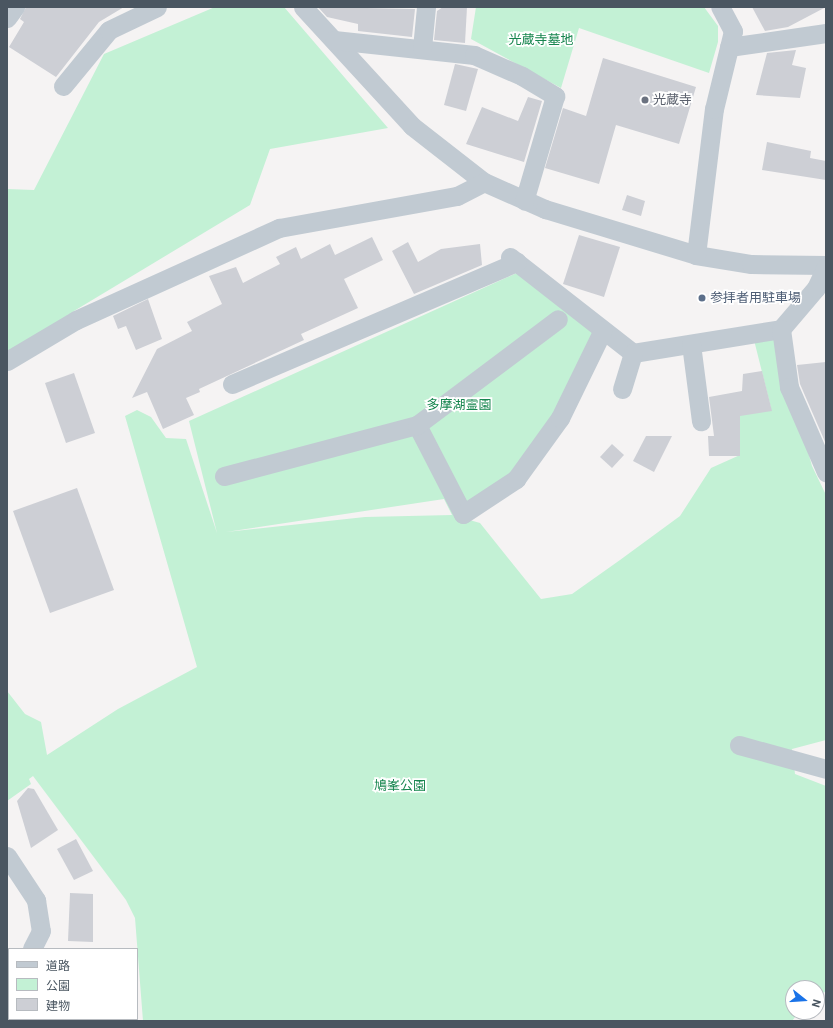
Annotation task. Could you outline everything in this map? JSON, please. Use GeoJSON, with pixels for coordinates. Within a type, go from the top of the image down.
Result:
{"type":"FeatureCollection","features":[{"type":"Feature","properties":{"kind":"street"},"geometry":{"type":"LineString","coordinates":[[7,18],[14,7]]}},
{"type":"Feature","properties":{"kind":"street"},"geometry":{"type":"LineString","coordinates":[[63,86],[109,30],[157,7]]}},
{"type":"Feature","properties":{"kind":"street"},"geometry":{"type":"LineString","coordinates":[[232,384],[514,260],[634,353],[781,329],[816,288],[826,266],[751,264],[696,255],[524,201],[484,182],[412,126],[302,7]]}},
{"type":"Feature","properties":{"kind":"street"},"geometry":{"type":"LineString","coordinates":[[422,48],[426,7]]}},
{"type":"Feature","properties":{"kind":"street"},"geometry":{"type":"LineString","coordinates":[[696,255],[714,109],[733,31],[720,7]]}},
{"type":"Feature","properties":{"kind":"street"},"geometry":{"type":"LineString","coordinates":[[729,47],[826,32]]}},
{"type":"Feature","properties":{"kind":"street"},"geometry":{"type":"LineString","coordinates":[[334,40],[422,48],[474,55],[522,76],[555,96],[524,201]]}},
{"type":"Feature","properties":{"kind":"street"},"geometry":{"type":"LineString","coordinates":[[7,361],[76,320],[279,228],[457,196],[484,182]]}},
{"type":"Feature","properties":{"kind":"street"},"geometry":{"type":"LineString","coordinates":[[224,476],[417,425],[558,319]]}},
{"type":"Feature","properties":{"kind":"street"},"geometry":{"type":"LineString","coordinates":[[781,329],[789,387],[826,472]]}},
{"type":"Feature","properties":{"kind":"street"},"geometry":{"type":"LineString","coordinates":[[417,425],[463,514],[516,479],[560,418],[603,330]]}},
{"type":"Feature","properties":{"kind":"street"},"geometry":{"type":"LineString","coordinates":[[691,344],[701,421]]}},
{"type":"Feature","properties":{"kind":"street"},"geometry":{"type":"LineString","coordinates":[[622,389],[634,353]]}},
{"type":"Feature","properties":{"kind":"street"},"geometry":{"type":"LineString","coordinates":[[739,746],[826,769]]}},
{"type":"Feature","properties":{"kind":"street"},"geometry":{"type":"LineString","coordinates":[[7,856],[36,900],[41,931],[32,948]]}},
{"type":"Feature","properties":{"kind":"green space"},"geometry":{"type":"Polygon","coordinates":[[[215,7],[284,7],[388,128],[270,149],[250,205],[74,311],[7,358],[7,189],[34,190],[104,54],[215,7]]]}},
{"type":"Feature","properties":{"kind":"green space","name":"光蔵寺墓地"},"geometry":{"type":"Polygon","coordinates":[[[476,7],[704,7],[718,26],[718,42],[709,73],[579,28],[561,88],[471,39],[476,7]]]}},
{"type":"Feature","properties":{"kind":"green space","name":"鳩峯公園"},"geometry":{"type":"Polygon","coordinates":[[[519,272],[599,335],[569,420],[466,519],[480,523],[541,599],[572,594],[680,516],[711,468],[740,455],[738,415],[771,408],[754,340],[770,335],[777,341],[812,466],[826,495],[826,740],[792,749],[795,774],[826,786],[826,991],[825,992],[825,980],[785,980],[785,1020],[793,1020],[792,1021],[143,1021],[135,918],[126,900],[33,776],[29,779],[31,784],[7,801],[7,691],[25,714],[41,722],[47,755],[118,709],[197,667],[125,416],[137,410],[151,417],[166,438],[186,439],[217,533],[189,421],[519,272]],[[444,499],[226,532],[365,517],[452,515],[444,499]]]}},
{"type":"Feature","properties":{"kind":"building"},"geometry":{"type":"Polygon","coordinates":[[[26,7],[124,7],[99,22],[56,77],[9,47],[24,22],[20,19],[26,7]]]}},
{"type":"Feature","properties":{"kind":"building"},"geometry":{"type":"Polygon","coordinates":[[[318,7],[415,9],[412,37],[358,31],[358,24],[327,17],[318,7]]]}},
{"type":"Feature","properties":{"kind":"building"},"geometry":{"type":"Polygon","coordinates":[[[443,7],[467,7],[465,43],[434,40],[437,11],[443,7]]]}},
{"type":"Feature","properties":{"kind":"building"},"geometry":{"type":"Polygon","coordinates":[[[752,7],[826,7],[788,27],[765,31],[752,7]]]}},
{"type":"Feature","properties":{"kind":"building"},"geometry":{"type":"Polygon","coordinates":[[[796,50],[792,65],[806,68],[800,98],[756,95],[767,53],[796,50]]]}},
{"type":"Feature","properties":{"kind":"building"},"geometry":{"type":"Polygon","coordinates":[[[603,58],[696,87],[679,144],[616,125],[599,184],[545,168],[563,108],[586,116],[603,58]]]}},
{"type":"Feature","properties":{"kind":"building"},"geometry":{"type":"Polygon","coordinates":[[[455,64],[478,69],[466,111],[444,105],[455,64]]]}},
{"type":"Feature","properties":{"kind":"building"},"geometry":{"type":"Polygon","coordinates":[[[528,97],[542,101],[524,162],[466,144],[482,107],[518,121],[528,97]]]}},
{"type":"Feature","properties":{"kind":"building"},"geometry":{"type":"Polygon","coordinates":[[[767,142],[811,151],[810,158],[826,161],[826,180],[762,170],[767,142]]]}},
{"type":"Feature","properties":{"kind":"building"},"geometry":{"type":"Polygon","coordinates":[[[627,195],[645,201],[641,216],[622,210],[627,195]]]}},
{"type":"Feature","properties":{"kind":"building"},"geometry":{"type":"Polygon","coordinates":[[[579,235],[620,247],[604,297],[563,284],[579,235]]]}},
{"type":"Feature","properties":{"kind":"building"},"geometry":{"type":"Polygon","coordinates":[[[372,237],[383,260],[344,279],[358,308],[301,334],[304,340],[199,389],[200,392],[186,398],[194,415],[163,429],[147,392],[132,398],[157,349],[192,331],[187,322],[222,304],[209,276],[236,267],[243,283],[280,264],[276,257],[296,247],[301,259],[330,244],[335,255],[372,237]]]}},
{"type":"Feature","properties":{"kind":"building"},"geometry":{"type":"Polygon","coordinates":[[[408,242],[418,262],[441,249],[480,244],[482,265],[414,294],[392,251],[408,242]]]}},
{"type":"Feature","properties":{"kind":"building"},"geometry":{"type":"Polygon","coordinates":[[[148,299],[162,339],[136,350],[126,326],[118,329],[113,316],[148,299]]]}},
{"type":"Feature","properties":{"kind":"building"},"geometry":{"type":"Polygon","coordinates":[[[826,362],[826,444],[800,384],[797,365],[826,362]]]}},
{"type":"Feature","properties":{"kind":"building"},"geometry":{"type":"Polygon","coordinates":[[[762,371],[772,411],[740,416],[740,456],[709,456],[708,436],[714,436],[709,397],[742,391],[743,374],[762,371]]]}},
{"type":"Feature","properties":{"kind":"building"},"geometry":{"type":"Polygon","coordinates":[[[74,373],[95,433],[66,443],[45,383],[74,373]]]}},
{"type":"Feature","properties":{"kind":"building"},"geometry":{"type":"Polygon","coordinates":[[[646,436],[672,436],[654,472],[633,461],[646,436]]]}},
{"type":"Feature","properties":{"kind":"building"},"geometry":{"type":"Polygon","coordinates":[[[612,444],[624,455],[612,468],[600,457],[612,444]]]}},
{"type":"Feature","properties":{"kind":"building"},"geometry":{"type":"Polygon","coordinates":[[[77,488],[114,590],[50,613],[13,511],[77,488]]]}},
{"type":"Feature","properties":{"kind":"building"},"geometry":{"type":"Polygon","coordinates":[[[28,788],[34,789],[58,830],[31,848],[17,801],[28,788]]]}},
{"type":"Feature","properties":{"kind":"building"},"geometry":{"type":"Polygon","coordinates":[[[76,839],[93,871],[74,880],[57,849],[76,839]]]}},
{"type":"Feature","properties":{"kind":"building"},"geometry":{"type":"Polygon","coordinates":[[[70,893],[93,894],[93,942],[68,941],[70,893]]]}},
{"type":"Feature","properties":{"kind":"place","name":"光蔵寺"},"geometry":{"type":"Point","coordinates":[645,100]}},
{"type":"Feature","properties":{"kind":"place","name":"参拝者用駐車場"},"geometry":{"type":"Point","coordinates":[702,298]}},
{"type":"Feature","properties":{"kind":"park label","name":"多摩湖霊園"},"geometry":{"type":"Point","coordinates":[459,405]}}]}
